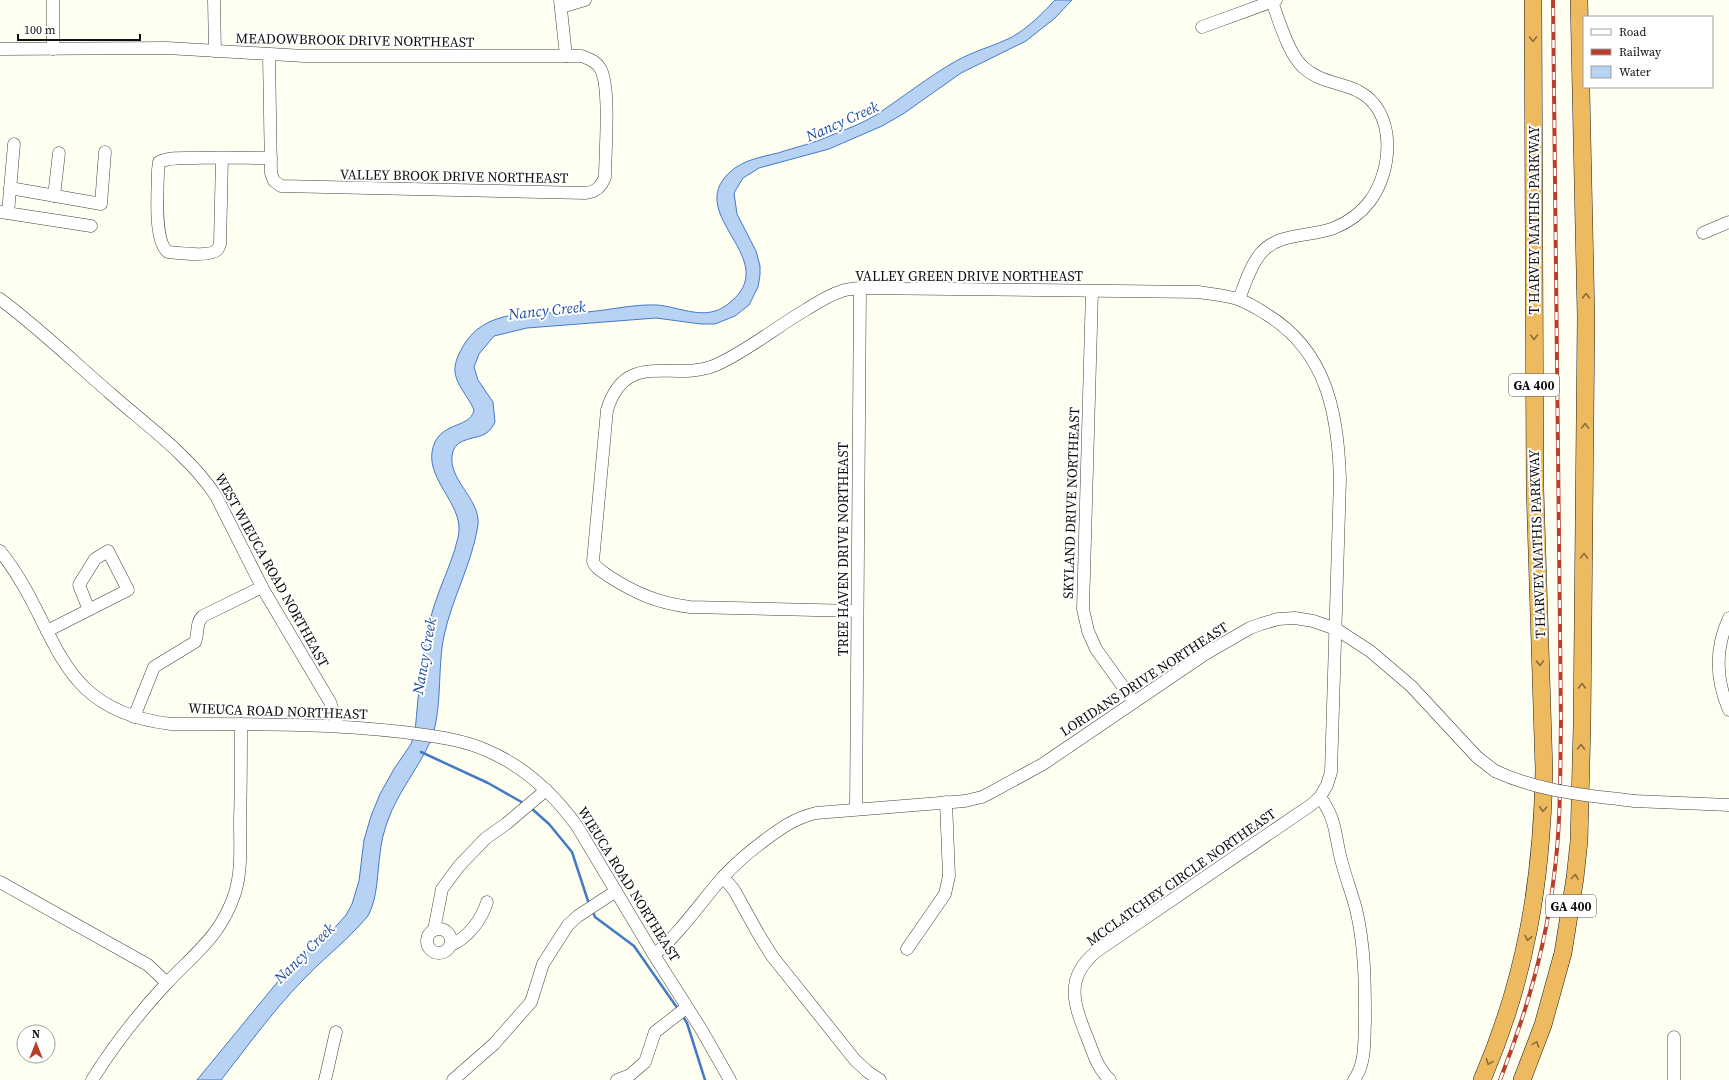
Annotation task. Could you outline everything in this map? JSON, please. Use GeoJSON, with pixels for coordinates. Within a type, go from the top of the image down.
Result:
{"type":"FeatureCollection","features":[{"type":"Feature","properties":{"kind":"highway","name":"T HARVEY MATHIS PARKWAY"},"geometry":{"type":"LineString","coordinates":[[1482,1080],[1508,1014],[1526,946],[1538,874],[1543,803],[1544,770],[1534,489],[1533,0]]}},
{"type":"Feature","properties":{"kind":"highway","name":"GA 400"},"geometry":{"type":"LineString","coordinates":[[1522,1080],[1543,1025],[1563,953],[1575,878],[1579,841],[1586,325],[1579,0]]}},
{"type":"Feature","properties":{"kind":"street"},"geometry":{"type":"LineString","coordinates":[[53,0],[53,48]]}},
{"type":"Feature","properties":{"kind":"street"},"geometry":{"type":"LineString","coordinates":[[214,0],[215,51]]}},
{"type":"Feature","properties":{"kind":"street"},"geometry":{"type":"LineString","coordinates":[[566,56],[560,4],[585,0]]}},
{"type":"Feature","properties":{"kind":"street"},"geometry":{"type":"LineString","coordinates":[[1202,27],[1274,1],[1289,44],[1301,65],[1308,72],[1325,81],[1358,92],[1370,100],[1375,106],[1384,124],[1387,140],[1387,152],[1383,172],[1375,194],[1357,215],[1333,228],[1287,238],[1269,246],[1262,252],[1253,266],[1239,299]]}},
{"type":"Feature","properties":{"kind":"street","name":"MEADOWBROOK DRIVE NORTHEAST"},"geometry":{"type":"LineString","coordinates":[[0,49],[167,48],[269,55],[566,56]]}},
{"type":"Feature","properties":{"kind":"street","name":"VALLEY BROOK DRIVE NORTHEAST"},"geometry":{"type":"LineString","coordinates":[[269,55],[271,173],[274,181],[281,186],[585,194],[598,189],[603,183],[605,177],[605,77],[600,67],[591,60],[582,56],[566,56]]}},
{"type":"Feature","properties":{"kind":"street"},"geometry":{"type":"LineString","coordinates":[[14,144],[10,188],[4,212],[91,226]]}},
{"type":"Feature","properties":{"kind":"street"},"geometry":{"type":"LineString","coordinates":[[10,188],[101,204],[105,152]]}},
{"type":"Feature","properties":{"kind":"street"},"geometry":{"type":"LineString","coordinates":[[54,196],[59,153]]}},
{"type":"Feature","properties":{"kind":"street"},"geometry":{"type":"LineString","coordinates":[[222,158],[220,244],[217,250],[201,253],[168,252],[161,244],[158,228],[159,162],[172,159],[222,158],[270,158]]}},
{"type":"Feature","properties":{"kind":"street"},"geometry":{"type":"LineString","coordinates":[[1702,233],[1729,222]]}},
{"type":"Feature","properties":{"kind":"street","name":"VALLEY GREEN DRIVE NORTHEAST"},"geometry":{"type":"LineString","coordinates":[[857,611],[690,607],[672,605],[630,590],[597,568],[593,561],[606,410],[611,397],[619,385],[631,376],[644,371],[693,371],[716,365],[749,348],[791,318],[826,297],[843,291],[860,288],[1198,292],[1239,299],[1277,321],[1294,336],[1310,355],[1320,372],[1327,389],[1335,424],[1340,479],[1336,629]]}},
{"type":"Feature","properties":{"kind":"street","name":"TREE HAVEN DRIVE NORTHEAST"},"geometry":{"type":"LineString","coordinates":[[856,809],[860,288]]}},
{"type":"Feature","properties":{"kind":"street","name":"SKYLAND DRIVE NORTHEAST"},"geometry":{"type":"LineString","coordinates":[[1092,291],[1083,609],[1088,631],[1096,649],[1134,702]]}},
{"type":"Feature","properties":{"kind":"street","name":"WEST WIEUCA ROAD NORTHEAST"},"geometry":{"type":"LineString","coordinates":[[0,299],[161,436],[197,470],[216,496],[262,587],[330,702],[338,726]]}},
{"type":"Feature","properties":{"kind":"street","name":"WIEUCA ROAD NORTHEAST"},"geometry":{"type":"LineString","coordinates":[[0,551],[21,582],[64,664],[77,681],[106,704],[134,717],[171,724],[338,726],[438,737],[487,750],[509,761],[529,774],[542,793],[563,806],[577,826],[612,895],[654,955],[682,1011],[701,1029],[730,1080]]}},
{"type":"Feature","properties":{"kind":"street"},"geometry":{"type":"LineString","coordinates":[[47,631],[89,610],[128,590],[108,551],[95,559],[79,585],[89,610]]}},
{"type":"Feature","properties":{"kind":"street"},"geometry":{"type":"LineString","coordinates":[[134,717],[154,667],[195,642],[200,619],[203,616],[262,587]]}},
{"type":"Feature","properties":{"kind":"street","name":"LORIDANS DRIVE NORTHEAST"},"geometry":{"type":"LineString","coordinates":[[654,955],[676,934],[723,877],[751,850],[793,820],[816,813],[965,801],[990,793],[1044,764],[1205,654],[1261,624],[1278,619],[1295,618],[1313,621],[1336,629],[1370,651],[1394,670],[1438,713],[1478,757],[1496,771],[1511,778],[1545,789],[1592,796],[1634,801],[1729,805]]}},
{"type":"Feature","properties":{"kind":"street"},"geometry":{"type":"LineString","coordinates":[[1729,618],[1720,643],[1718,661],[1722,688],[1729,710]]}},
{"type":"Feature","properties":{"kind":"street","name":"MCCLATCHEY CIRCLE NORTHEAST"},"geometry":{"type":"LineString","coordinates":[[1110,1080],[1098,1065],[1076,1011],[1074,998],[1078,975],[1084,964],[1097,951],[1311,805],[1320,797],[1327,785],[1331,772],[1336,629]]}},
{"type":"Feature","properties":{"kind":"street"},"geometry":{"type":"LineString","coordinates":[[92,1080],[136,1017],[167,983],[214,936],[227,915],[235,893],[240,861],[241,724]]}},
{"type":"Feature","properties":{"kind":"street"},"geometry":{"type":"LineString","coordinates":[[434,930],[442,929],[451,937],[451,945],[449,949],[443,953],[435,953],[431,951],[428,948],[427,940],[428,936],[434,930],[442,889],[459,866],[486,838],[509,822],[542,793]]}},
{"type":"Feature","properties":{"kind":"street"},"geometry":{"type":"LineString","coordinates":[[1320,797],[1329,809],[1335,823],[1341,861],[1356,910],[1363,947],[1365,982],[1364,1052],[1362,1065],[1354,1080]]}},
{"type":"Feature","properties":{"kind":"street"},"geometry":{"type":"LineString","coordinates":[[907,949],[945,894],[949,876],[946,802]]}},
{"type":"Feature","properties":{"kind":"street"},"geometry":{"type":"LineString","coordinates":[[723,877],[734,890],[772,956],[855,1060],[868,1072],[880,1080]]}},
{"type":"Feature","properties":{"kind":"street"},"geometry":{"type":"LineString","coordinates":[[0,882],[148,965],[167,983]]}},
{"type":"Feature","properties":{"kind":"street"},"geometry":{"type":"LineString","coordinates":[[453,1080],[494,1044],[531,1002],[543,964],[568,925],[578,916],[612,895]]}},
{"type":"Feature","properties":{"kind":"street"},"geometry":{"type":"LineString","coordinates":[[451,945],[461,941],[466,936],[484,913],[488,902]]}},
{"type":"Feature","properties":{"kind":"street"},"geometry":{"type":"LineString","coordinates":[[617,1080],[630,1075],[645,1062],[655,1032],[682,1011]]}},
{"type":"Feature","properties":{"kind":"street"},"geometry":{"type":"LineString","coordinates":[[325,1080],[336,1032]]}},
{"type":"Feature","properties":{"kind":"street"},"geometry":{"type":"LineString","coordinates":[[1674,1037],[1674,1080]]}},
{"type":"Feature","properties":{"kind":"water","name":"Nancy Creek"},"geometry":{"type":"Polygon","coordinates":[[[1055,0],[1072,0],[1055,18],[1026,41],[961,73],[903,114],[882,126],[829,149],[759,168],[743,178],[734,193],[737,214],[756,251],[760,266],[760,275],[758,287],[749,305],[735,316],[715,324],[701,324],[656,318],[527,328],[494,336],[479,354],[474,367],[478,380],[493,402],[495,422],[490,430],[485,434],[458,444],[453,451],[452,461],[458,480],[474,506],[478,525],[467,567],[452,608],[444,636],[437,717],[434,730],[425,752],[392,810],[387,824],[381,845],[376,892],[372,907],[368,916],[359,926],[290,993],[221,1080],[197,1080],[289,968],[330,933],[346,915],[352,904],[359,881],[364,840],[371,816],[380,794],[394,769],[411,744],[415,732],[421,669],[426,637],[436,599],[455,549],[459,533],[455,511],[435,472],[432,462],[432,452],[435,442],[440,435],[446,430],[466,420],[471,416],[474,410],[459,384],[455,373],[456,360],[465,343],[476,330],[489,322],[504,317],[521,314],[587,312],[648,305],[666,306],[702,313],[720,309],[728,304],[743,288],[746,271],[741,254],[724,222],[718,205],[719,188],[730,172],[746,162],[819,140],[871,118],[956,61],[1012,37],[1035,20],[1055,0]]]}},
{"type":"Feature","properties":{"kind":"waterway"},"geometry":{"type":"LineString","coordinates":[[421,752],[488,783],[525,804]]}},
{"type":"Feature","properties":{"kind":"waterway"},"geometry":{"type":"LineString","coordinates":[[531,808],[549,824],[572,852],[589,904]]}},
{"type":"Feature","properties":{"kind":"waterway"},"geometry":{"type":"LineString","coordinates":[[592,910],[595,917],[634,946],[678,1009]]}},
{"type":"Feature","properties":{"kind":"waterway"},"geometry":{"type":"LineString","coordinates":[[682,1015],[687,1023],[705,1080]]}},
{"type":"Feature","properties":{"kind":"railway"},"geometry":{"type":"LineString","coordinates":[[1500,1080],[1534,980],[1546,929],[1556,857],[1559,818],[1561,721],[1553,0]]}}]}
